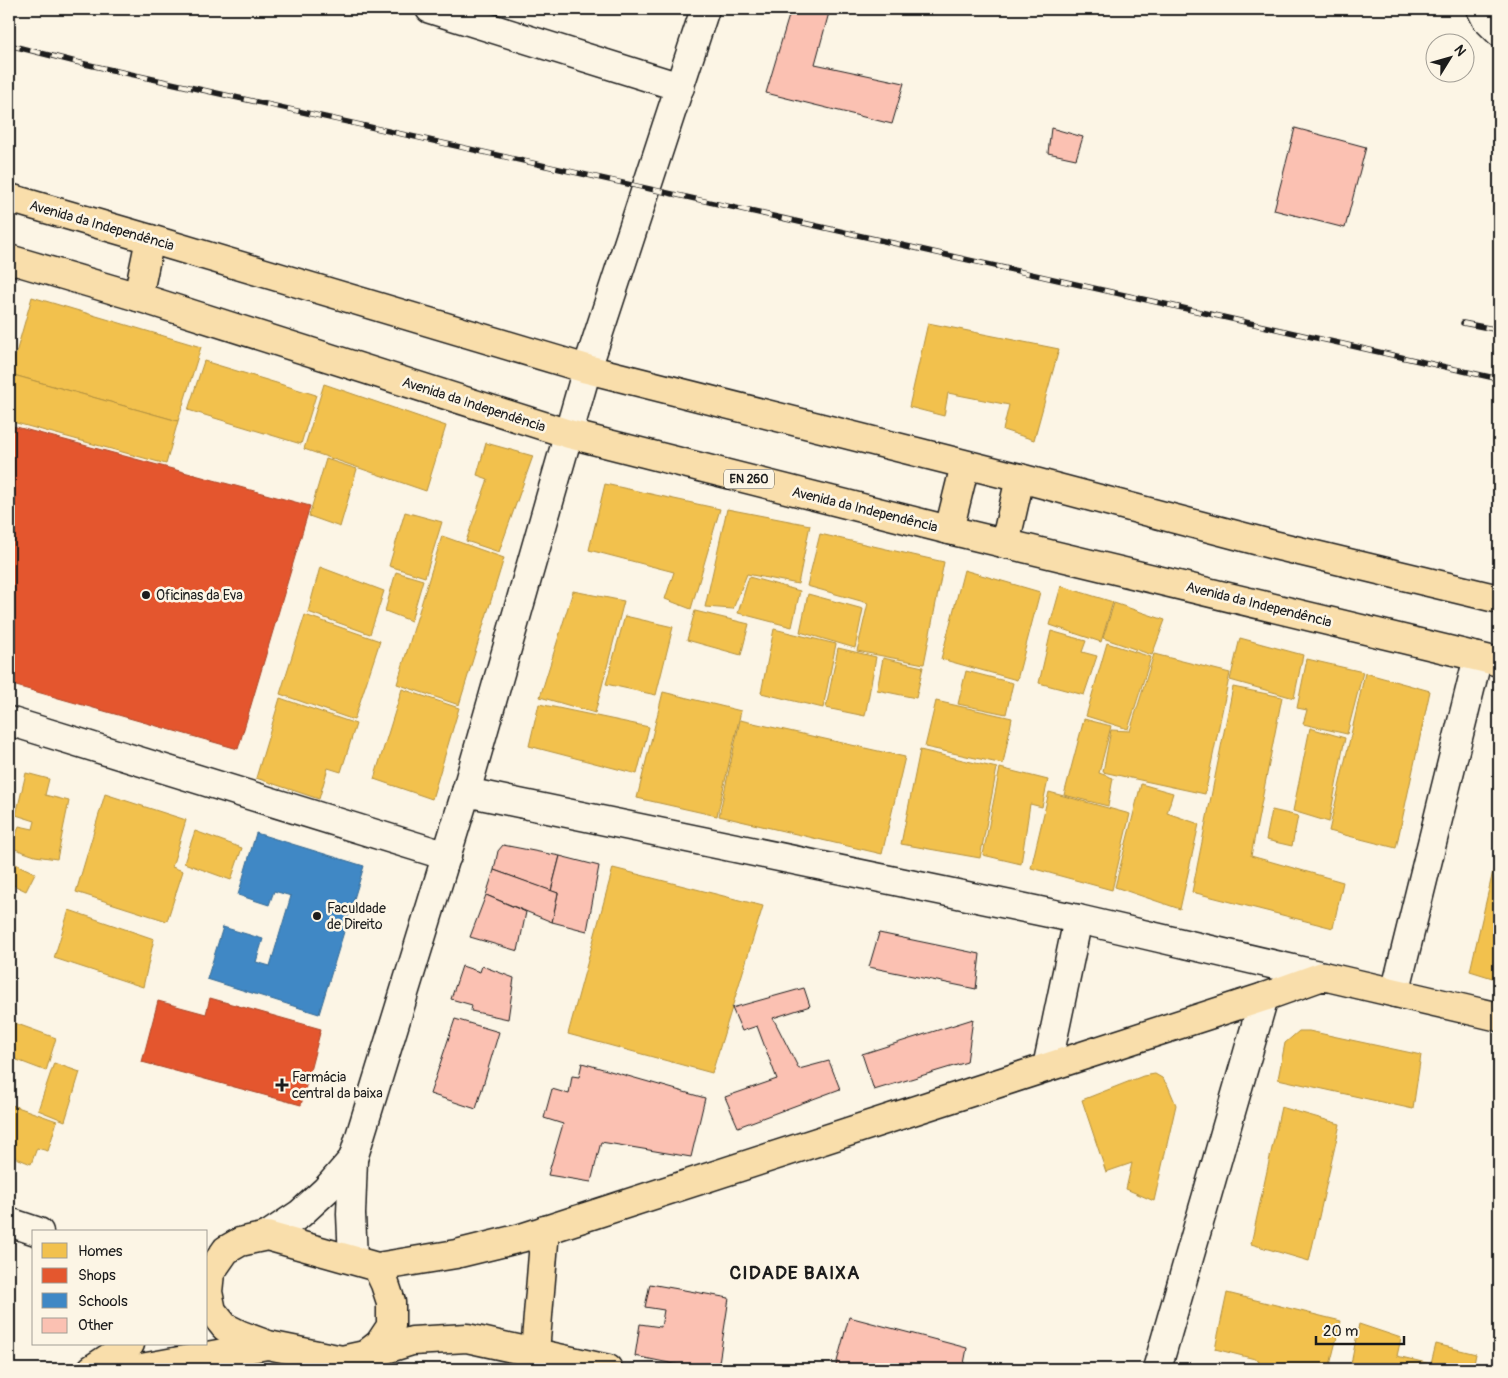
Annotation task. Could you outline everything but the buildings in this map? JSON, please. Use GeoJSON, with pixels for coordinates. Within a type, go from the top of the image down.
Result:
{"type":"FeatureCollection","features":[{"type":"Feature","properties":{"kind":"main road","name":"Avenida da Independência"},"geometry":{"type":"LineString","coordinates":[[9,198],[587,369],[1020,478],[1274,545],[1499,599]]}},
{"type":"Feature","properties":{"kind":"main road"},"geometry":{"type":"LineString","coordinates":[[138,297],[150,239]]}},
{"type":"Feature","properties":{"kind":"main road","name":"Avenida da Independência"},"geometry":{"type":"LineString","coordinates":[[9,259],[138,297],[569,434],[948,530],[1489,660]]}},
{"type":"Feature","properties":{"kind":"main road"},"geometry":{"type":"LineString","coordinates":[[948,530],[965,465]]}},
{"type":"Feature","properties":{"kind":"main road"},"geometry":{"type":"LineString","coordinates":[[1005,544],[1020,478]]}},
{"type":"Feature","properties":{"kind":"main road"},"geometry":{"type":"LineString","coordinates":[[608,1369],[467,1338],[412,1341],[342,1360],[268,1345],[241,1335],[216,1322],[208,1292],[212,1262],[240,1242],[267,1236],[365,1263],[456,1254],[521,1238],[1264,997],[1323,976],[1499,1017]]}},
{"type":"Feature","properties":{"kind":"main road"},"geometry":{"type":"LineString","coordinates":[[535,1352],[545,1230]]}},
{"type":"Feature","properties":{"kind":"main road"},"geometry":{"type":"LineString","coordinates":[[365,1263],[386,1284],[391,1302],[391,1326],[379,1344],[365,1355]]}},
{"type":"Feature","properties":{"kind":"main road"},"geometry":{"type":"LineString","coordinates":[[136,1369],[268,1345]]}},
{"type":"Feature","properties":{"kind":"main road"},"geometry":{"type":"LineString","coordinates":[[92,1369],[127,1346]]}},
{"type":"Feature","properties":{"kind":"street"},"geometry":{"type":"LineString","coordinates":[[430,9],[680,86]]}},
{"type":"Feature","properties":{"kind":"street"},"geometry":{"type":"LineString","coordinates":[[365,1263],[351,1214],[353,1159],[466,792],[587,369],[705,9]]}},
{"type":"Feature","properties":{"kind":"street"},"geometry":{"type":"LineString","coordinates":[[1481,9],[1486,19],[1499,32]]}},
{"type":"Feature","properties":{"kind":"street"},"geometry":{"type":"LineString","coordinates":[[1395,993],[1489,660]]}},
{"type":"Feature","properties":{"kind":"street"},"geometry":{"type":"LineString","coordinates":[[9,721],[447,856]]}},
{"type":"Feature","properties":{"kind":"street"},"geometry":{"type":"LineString","coordinates":[[466,792],[1078,919],[1323,976]]}},
{"type":"Feature","properties":{"kind":"street"},"geometry":{"type":"LineString","coordinates":[[1047,1067],[1078,919]]}},
{"type":"Feature","properties":{"kind":"street"},"geometry":{"type":"LineString","coordinates":[[1157,1369],[1264,997]]}},
{"type":"Feature","properties":{"kind":"street"},"geometry":{"type":"LineString","coordinates":[[267,1236],[300,1214],[326,1190],[353,1159]]}},
{"type":"Feature","properties":{"kind":"street"},"geometry":{"type":"LineString","coordinates":[[9,1222],[33,1230]]}},
{"type":"Feature","properties":{"kind":"railway"},"geometry":{"type":"LineString","coordinates":[[9,45],[76,62],[1499,379]]}},
{"type":"Feature","properties":{"kind":"railway"},"geometry":{"type":"LineString","coordinates":[[1463,323],[1499,330]]}},
{"type":"Feature","properties":{"kind":"place","name":"Oficinas da Eva"},"geometry":{"type":"Point","coordinates":[146,595]}},
{"type":"Feature","properties":{"kind":"place","name":"Faculdade de Direito"},"geometry":{"type":"Point","coordinates":[317,916]}},
{"type":"Feature","properties":{"kind":"place","name":"Farmácia central da baixa"},"geometry":{"type":"Point","coordinates":[282,1085]}},
{"type":"Feature","properties":{"kind":"district","name":"CIDADE BAIXA"},"geometry":{"type":"Point","coordinates":[795,1272]}}]}
